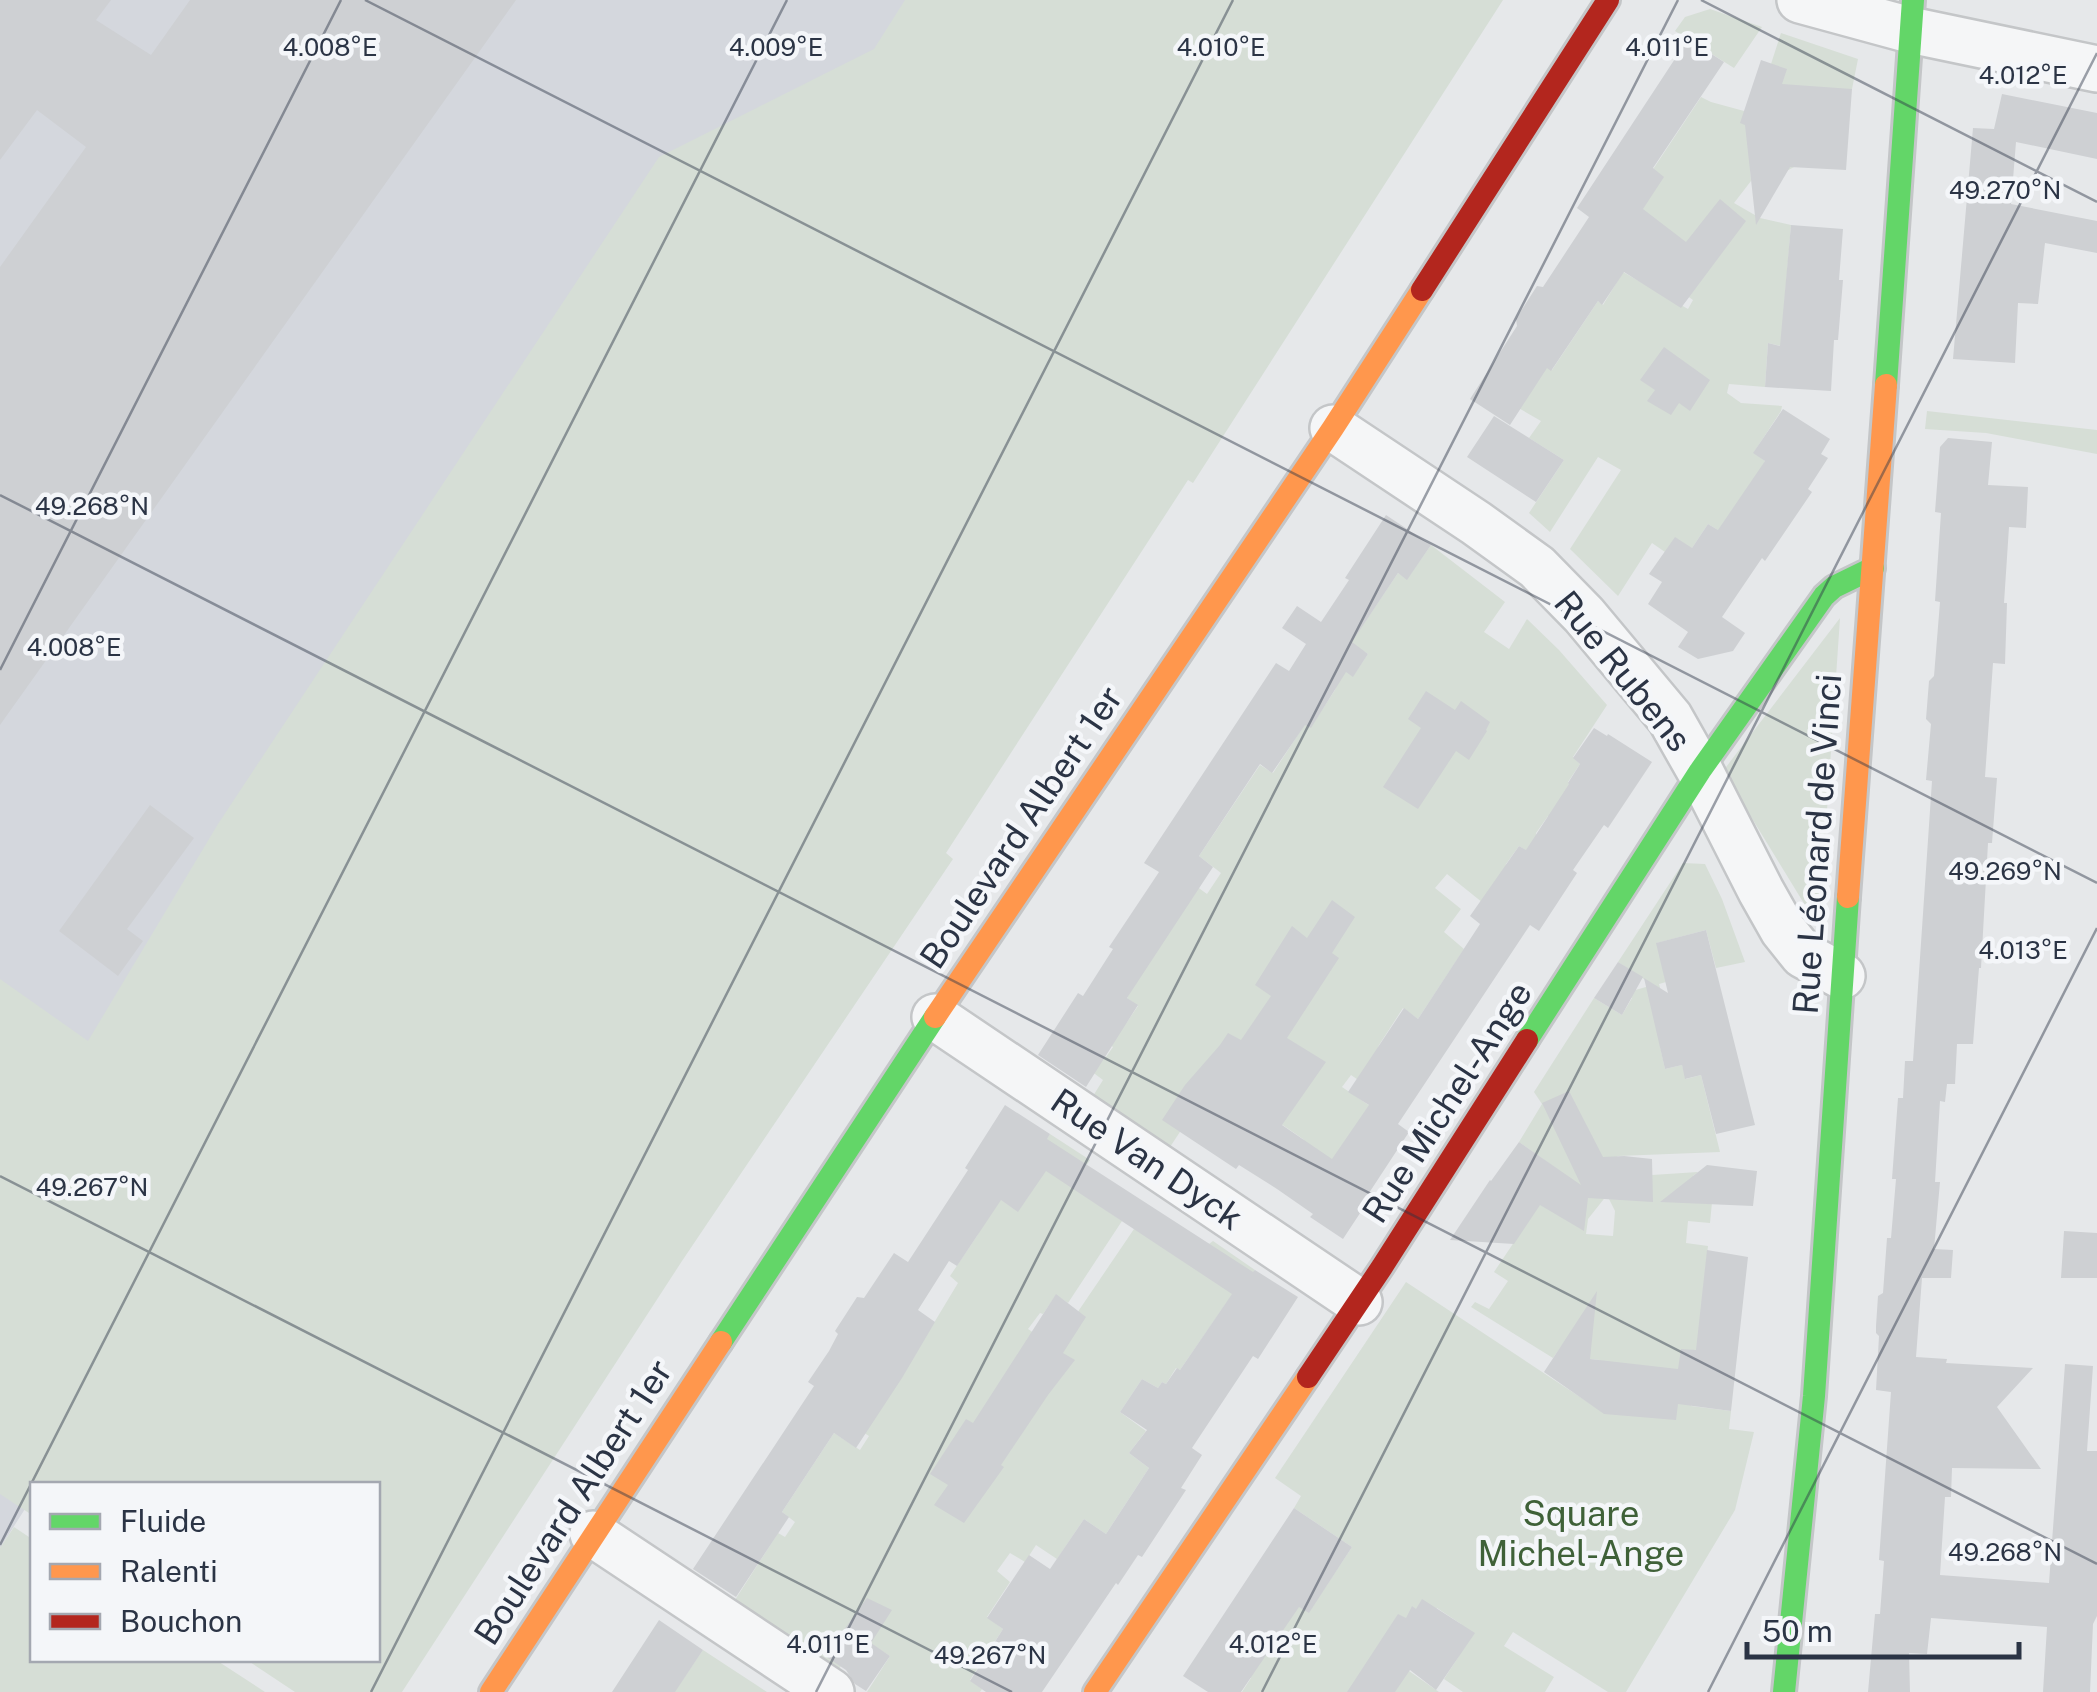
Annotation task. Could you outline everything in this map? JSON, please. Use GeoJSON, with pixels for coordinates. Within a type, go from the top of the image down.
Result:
{"type":"FeatureCollection","features":[{"type":"Feature","properties":{"kind":"street","name":"Boulevard Albert 1er"},"geometry":{"type":"LineString","coordinates":[[491,1692],[935,1017],[1333,428],[1608,0]]}},
{"type":"Feature","properties":{"kind":"street"},"geometry":{"type":"LineString","coordinates":[[1800,0],[1912,15],[2097,68]]}},
{"type":"Feature","properties":{"kind":"street","name":"Rue Léonard de Vinci"},"geometry":{"type":"LineString","coordinates":[[1784,1692],[1814,1396],[1912,15]]}},
{"type":"Feature","properties":{"kind":"street","name":"Rue Rubens"},"geometry":{"type":"LineString","coordinates":[[1333,428],[1536,567],[1584,615],[1670,718],[1783,930],[1803,955],[1842,976]]}},
{"type":"Feature","properties":{"kind":"street","name":"Rue Michel-Ange"},"geometry":{"type":"LineString","coordinates":[[1095,1692],[1359,1302],[1700,770],[1824,596],[1874,568]]}},
{"type":"Feature","properties":{"kind":"street","name":"Rue Van Dyck"},"geometry":{"type":"LineString","coordinates":[[935,1017],[1359,1302]]}},
{"type":"Feature","properties":{"kind":"street"},"geometry":{"type":"LineString","coordinates":[[593,1534],[831,1692]]}},
{"type":"Feature","properties":{"kind":"shaded area"},"geometry":{"type":"Polygon","coordinates":[[[0,0],[1019,0],[30,1482],[30,1501],[0,1548],[0,0]]]}},
{"type":"Feature","properties":{"kind":"green space"},"geometry":{"type":"Polygon","coordinates":[[[905,0],[1503,0],[1193,483],[1188,480],[946,853],[953,859],[682,1261],[402,1692],[295,1692],[250,1662],[380,1662],[380,1482],[30,1482],[30,1514],[0,1494],[0,979],[88,1041],[218,824],[659,157],[874,49],[905,0]]]}},
{"type":"Feature","properties":{"kind":"green space"},"geometry":{"type":"Polygon","coordinates":[[[1710,9],[1762,27],[1734,68],[1675,31],[1685,17],[1710,9]]]}},
{"type":"Feature","properties":{"kind":"green space"},"geometry":{"type":"Polygon","coordinates":[[[1781,33],[1858,59],[1852,89],[1794,167],[1781,174],[1750,164],[1751,181],[1734,203],[1760,218],[1791,225],[1781,346],[1768,343],[1765,387],[1729,384],[1727,393],[1741,403],[1782,406],[1781,411],[1754,452],[1765,461],[1731,538],[1708,524],[1692,548],[1665,552],[1652,543],[1618,596],[1570,549],[1621,470],[1598,457],[1550,532],[1529,513],[1564,460],[1529,438],[1541,421],[1515,406],[1543,365],[1552,370],[1598,301],[1603,305],[1623,272],[1688,309],[1693,300],[1683,293],[1632,201],[1701,97],[1755,114],[1781,33]]]}},
{"type":"Feature","properties":{"kind":"green space"},"geometry":{"type":"Polygon","coordinates":[[[1927,411],[2097,430],[2097,454],[1986,433],[1925,429],[1927,411]]]}},
{"type":"Feature","properties":{"kind":"green space"},"geometry":{"type":"Polygon","coordinates":[[[1431,545],[1505,602],[1484,632],[1509,649],[1527,619],[1607,705],[1573,757],[1580,764],[1568,782],[1577,789],[1559,823],[1548,816],[1536,833],[1537,857],[1519,846],[1506,864],[1498,915],[1447,874],[1435,888],[1461,909],[1444,932],[1464,949],[1418,1019],[1403,1008],[1379,1045],[1364,1084],[1351,1075],[1342,1087],[1379,1112],[1333,1182],[1303,1139],[1271,1117],[1197,1106],[1170,1147],[1093,1096],[1103,1080],[1091,1071],[1113,1047],[1101,1037],[1127,1022],[1138,1006],[1127,998],[1185,878],[1207,894],[1221,873],[1199,856],[1260,765],[1273,773],[1305,724],[1311,727],[1335,690],[1342,669],[1353,676],[1368,654],[1351,643],[1398,573],[1407,579],[1431,545]]]}},
{"type":"Feature","properties":{"kind":"green space"},"geometry":{"type":"Polygon","coordinates":[[[1840,618],[1819,928],[1723,771],[1840,618]]]}},
{"type":"Feature","properties":{"kind":"green space","name":"Square Michel-Ange"},"geometry":{"type":"Polygon","coordinates":[[[1683,863],[1705,864],[1745,962],[1716,968],[1706,930],[1657,943],[1666,982],[1659,984],[1675,1042],[1660,1046],[1665,1069],[1682,1065],[1686,1079],[1701,1075],[1720,1152],[1618,1156],[1595,1169],[1652,1175],[1698,1172],[1693,1176],[1712,1202],[1710,1223],[1688,1221],[1686,1243],[1708,1246],[1691,1406],[1731,1411],[1729,1429],[1754,1432],[1735,1510],[1626,1692],[1608,1692],[1513,1632],[1504,1646],[1554,1677],[1545,1692],[1463,1692],[1444,1679],[1459,1656],[1453,1638],[1461,1624],[1437,1608],[1399,1664],[1439,1692],[1242,1692],[1251,1678],[1239,1670],[1298,1606],[1309,1612],[1352,1547],[1294,1508],[1301,1496],[1275,1478],[1406,1282],[1595,1407],[1600,1360],[1579,1358],[1565,1341],[1553,1358],[1471,1307],[1475,1302],[1489,1309],[1508,1281],[1494,1272],[1561,1172],[1519,1142],[1542,1104],[1534,1092],[1594,998],[1622,1015],[1632,998],[1625,993],[1653,985],[1618,962],[1683,863]],[[1607,1195],[1588,1219],[1586,1234],[1613,1236],[1615,1211],[1607,1195]]]}},
{"type":"Feature","properties":{"kind":"green space"},"geometry":{"type":"Polygon","coordinates":[[[1050,1134],[1090,1160],[1072,1187],[1122,1221],[1068,1303],[1056,1295],[1028,1329],[1054,1347],[1134,1229],[1209,1244],[1213,1241],[1255,1270],[1233,1305],[1227,1302],[1180,1370],[1176,1368],[1166,1384],[1162,1382],[1158,1388],[1142,1379],[1120,1412],[1146,1431],[1129,1453],[1149,1468],[1106,1534],[1084,1519],[1057,1559],[1036,1545],[1025,1562],[1010,1553],[997,1571],[1010,1582],[987,1617],[1003,1629],[970,1680],[982,1689],[980,1692],[867,1692],[890,1656],[860,1637],[837,1672],[733,1603],[778,1533],[785,1537],[795,1522],[782,1512],[834,1433],[860,1450],[869,1436],[855,1427],[914,1356],[958,1283],[950,1276],[997,1197],[1018,1211],[1030,1194],[1017,1184],[1050,1134]]]}},
{"type":"Feature","properties":{"kind":"green space"},"geometry":{"type":"Polygon","coordinates":[[[14,1527],[30,1538],[30,1662],[219,1662],[265,1692],[0,1692],[0,1548],[14,1527]]]}},
{"type":"Feature","properties":{"kind":"green space"},"geometry":{"type":"Polygon","coordinates":[[[703,1650],[767,1692],[664,1692],[679,1685],[703,1650]]]}},
{"type":"Feature","properties":{"kind":"building"},"geometry":{"type":"Polygon","coordinates":[[[0,0],[111,0],[96,20],[151,55],[190,0],[516,0],[0,725],[0,267],[86,147],[37,110],[0,160],[0,0]]]}},
{"type":"Feature","properties":{"kind":"building"},"geometry":{"type":"Polygon","coordinates":[[[1688,39],[1724,62],[1653,168],[1664,177],[1643,209],[1686,242],[1720,199],[1746,221],[1681,308],[1624,272],[1602,305],[1598,301],[1551,371],[1547,368],[1510,425],[1470,399],[1517,326],[1516,319],[1537,286],[1543,287],[1589,217],[1577,208],[1688,39]]]}},
{"type":"Feature","properties":{"kind":"building"},"geometry":{"type":"Polygon","coordinates":[[[1761,60],[1787,69],[1782,84],[1852,89],[1846,170],[1790,167],[1756,225],[1745,125],[1740,123],[1761,60]]]}},
{"type":"Feature","properties":{"kind":"building"},"geometry":{"type":"Polygon","coordinates":[[[2002,94],[2097,113],[2097,159],[2016,142],[2011,204],[2097,221],[2097,253],[2045,243],[2038,304],[2018,303],[2015,363],[1953,359],[1973,128],[1994,129],[2002,94]]]}},
{"type":"Feature","properties":{"kind":"building"},"geometry":{"type":"Polygon","coordinates":[[[1791,225],[1843,229],[1839,280],[1843,280],[1831,391],[1765,387],[1768,343],[1780,346],[1791,225]]]}},
{"type":"Feature","properties":{"kind":"building"},"geometry":{"type":"Polygon","coordinates":[[[1664,347],[1710,380],[1690,411],[1679,403],[1671,415],[1647,401],[1655,390],[1640,380],[1664,347]]]}},
{"type":"Feature","properties":{"kind":"building"},"geometry":{"type":"Polygon","coordinates":[[[1783,409],[1830,439],[1821,454],[1828,458],[1808,489],[1812,492],[1722,617],[1745,633],[1733,651],[1698,659],[1678,647],[1688,632],[1648,604],[1662,582],[1649,574],[1675,537],[1692,548],[1708,524],[1718,530],[1765,461],[1753,453],[1783,409]]]}},
{"type":"Feature","properties":{"kind":"building"},"geometry":{"type":"Polygon","coordinates":[[[1494,416],[1564,460],[1536,502],[1467,457],[1494,416]]]}},
{"type":"Feature","properties":{"kind":"building"},"geometry":{"type":"Polygon","coordinates":[[[1948,438],[1992,442],[1988,485],[2028,487],[2026,528],[2009,527],[2005,664],[1993,663],[1985,777],[1997,778],[1992,843],[1988,843],[1973,1044],[1957,1044],[1955,1084],[1947,1084],[1945,1102],[1940,1101],[1935,1182],[1940,1182],[1934,1249],[1953,1250],[1951,1278],[1922,1278],[1916,1357],[1947,1359],[1946,1363],[2033,1368],[1997,1407],[2041,1469],[1952,1468],[1951,1497],[1945,1497],[1940,1575],[2049,1583],[2065,1364],[2093,1366],[2087,1451],[2097,1451],[2097,1616],[2093,1624],[2090,1692],[2043,1692],[2047,1627],[1931,1618],[1927,1654],[1909,1653],[1910,1692],[1868,1692],[1875,1614],[1880,1614],[1884,1561],[1879,1560],[1891,1392],[1876,1390],[1876,1326],[1887,1238],[1891,1238],[1898,1098],[1903,1098],[1905,1061],[1913,1061],[1932,781],[1926,780],[1931,724],[1926,719],[1940,602],[1935,601],[1941,513],[1935,512],[1940,447],[1948,438]]]}},
{"type":"Feature","properties":{"kind":"building"},"geometry":{"type":"Polygon","coordinates":[[[1386,515],[1431,545],[1407,580],[1398,573],[1352,642],[1368,654],[1353,677],[1346,672],[1311,728],[1305,725],[1272,773],[1260,764],[1199,856],[1213,867],[1127,998],[1138,1005],[1086,1087],[1038,1055],[1078,993],[1083,996],[1113,949],[1109,947],[1159,872],[1144,863],[1276,663],[1289,671],[1306,644],[1282,628],[1297,606],[1321,622],[1386,515]]]}},
{"type":"Feature","properties":{"kind":"building"},"geometry":{"type":"Polygon","coordinates":[[[1426,691],[1455,710],[1461,701],[1490,722],[1469,760],[1456,751],[1418,809],[1383,787],[1421,728],[1408,719],[1426,691]]]}},
{"type":"Feature","properties":{"kind":"building"},"geometry":{"type":"Polygon","coordinates":[[[1594,728],[1652,762],[1608,828],[1604,825],[1573,870],[1577,873],[1539,931],[1530,925],[1398,1124],[1409,1132],[1343,1239],[1277,1189],[1239,1165],[1236,1169],[1162,1120],[1228,1033],[1241,1040],[1271,996],[1255,985],[1292,926],[1307,938],[1332,900],[1355,917],[1332,953],[1339,958],[1287,1038],[1326,1062],[1282,1125],[1332,1159],[1369,1105],[1348,1092],[1404,1008],[1418,1019],[1480,924],[1470,916],[1519,846],[1526,850],[1569,784],[1580,764],[1573,758],[1594,728]]]}},
{"type":"Feature","properties":{"kind":"building"},"geometry":{"type":"Polygon","coordinates":[[[150,805],[194,838],[127,929],[143,941],[118,976],[59,931],[150,805]]]}},
{"type":"Feature","properties":{"kind":"building"},"geometry":{"type":"Polygon","coordinates":[[[1706,930],[1755,1125],[1716,1134],[1701,1075],[1685,1079],[1682,1065],[1665,1069],[1644,978],[1668,993],[1656,943],[1706,930]]]}},
{"type":"Feature","properties":{"kind":"building"},"geometry":{"type":"Polygon","coordinates":[[[1618,962],[1643,977],[1622,1015],[1594,998],[1618,962]]]}},
{"type":"Feature","properties":{"kind":"building"},"geometry":{"type":"Polygon","coordinates":[[[1569,1091],[1603,1157],[1652,1159],[1653,1202],[1588,1198],[1584,1231],[1540,1205],[1514,1244],[1450,1240],[1519,1142],[1581,1185],[1542,1103],[1569,1091]]]}},
{"type":"Feature","properties":{"kind":"building"},"geometry":{"type":"Polygon","coordinates":[[[1005,1105],[1050,1134],[1047,1139],[1298,1297],[1192,1448],[1202,1455],[1181,1488],[1186,1490],[1142,1557],[1138,1555],[1116,1583],[1042,1692],[986,1692],[970,1681],[1003,1629],[987,1618],[1029,1555],[1050,1569],[1084,1519],[1106,1534],[1149,1468],[1129,1453],[1147,1430],[1120,1412],[1142,1379],[1158,1388],[1162,1382],[1166,1384],[1177,1368],[1180,1370],[1232,1294],[1046,1171],[1018,1212],[1001,1200],[957,1266],[949,1261],[918,1310],[935,1322],[902,1378],[856,1448],[834,1433],[782,1512],[789,1517],[736,1597],[693,1569],[814,1386],[808,1382],[857,1297],[864,1298],[894,1253],[908,1262],[1005,1105]]]}},
{"type":"Feature","properties":{"kind":"building"},"geometry":{"type":"Polygon","coordinates":[[[1707,1165],[1757,1171],[1753,1206],[1660,1202],[1707,1165]]]}},
{"type":"Feature","properties":{"kind":"building"},"geometry":{"type":"Polygon","coordinates":[[[2064,1231],[2097,1233],[2097,1278],[2061,1278],[2064,1231]]]}},
{"type":"Feature","properties":{"kind":"building"},"geometry":{"type":"Polygon","coordinates":[[[1707,1250],[1748,1257],[1731,1411],[1678,1404],[1676,1420],[1604,1414],[1544,1372],[1597,1291],[1590,1359],[1678,1369],[1681,1349],[1696,1350],[1707,1250]]]}},
{"type":"Feature","properties":{"kind":"building"},"geometry":{"type":"Polygon","coordinates":[[[1056,1294],[1086,1317],[1063,1353],[1075,1360],[964,1523],[934,1505],[948,1485],[930,1474],[966,1419],[973,1423],[1056,1294]]]}},
{"type":"Feature","properties":{"kind":"building"},"geometry":{"type":"Polygon","coordinates":[[[1294,1508],[1352,1547],[1309,1613],[1299,1607],[1241,1692],[1208,1692],[1183,1676],[1294,1508]]]}},
{"type":"Feature","properties":{"kind":"building"},"geometry":{"type":"Polygon","coordinates":[[[867,1598],[892,1610],[871,1643],[890,1656],[866,1691],[825,1656],[867,1598]]]}},
{"type":"Feature","properties":{"kind":"building"},"geometry":{"type":"Polygon","coordinates":[[[1422,1599],[1475,1633],[1436,1690],[1410,1670],[1395,1692],[1347,1692],[1398,1614],[1406,1618],[1412,1606],[1416,1609],[1422,1599]]]}},
{"type":"Feature","properties":{"kind":"building"},"geometry":{"type":"Polygon","coordinates":[[[659,1620],[703,1650],[675,1692],[612,1692],[659,1620]]]}},
{"type":"Feature","properties":{"kind":"traffic: fast"},"geometry":{"type":"LineString","coordinates":[[1886,385],[1913,0]]}},
{"type":"Feature","properties":{"kind":"traffic: fast"},"geometry":{"type":"LineString","coordinates":[[1527,1040],[1700,771],[1824,596],[1873,568]]}},
{"type":"Feature","properties":{"kind":"traffic: fast"},"geometry":{"type":"LineString","coordinates":[[1784,1692],[1814,1396],[1848,897]]}},
{"type":"Feature","properties":{"kind":"traffic: fast"},"geometry":{"type":"LineString","coordinates":[[721,1342],[935,1017]]}},
{"type":"Feature","properties":{"kind":"traffic: slow"},"geometry":{"type":"LineString","coordinates":[[935,1017],[1422,290]]}},
{"type":"Feature","properties":{"kind":"traffic: slow"},"geometry":{"type":"LineString","coordinates":[[1848,897],[1886,385]]}},
{"type":"Feature","properties":{"kind":"traffic: slow"},"geometry":{"type":"LineString","coordinates":[[491,1692],[721,1342]]}},
{"type":"Feature","properties":{"kind":"traffic: slow"},"geometry":{"type":"LineString","coordinates":[[1095,1692],[1308,1377]]}},
{"type":"Feature","properties":{"kind":"traffic: jam"},"geometry":{"type":"LineString","coordinates":[[1422,290],[1608,0]]}},
{"type":"Feature","properties":{"kind":"traffic: jam"},"geometry":{"type":"LineString","coordinates":[[1308,1377],[1527,1040]]}}]}
